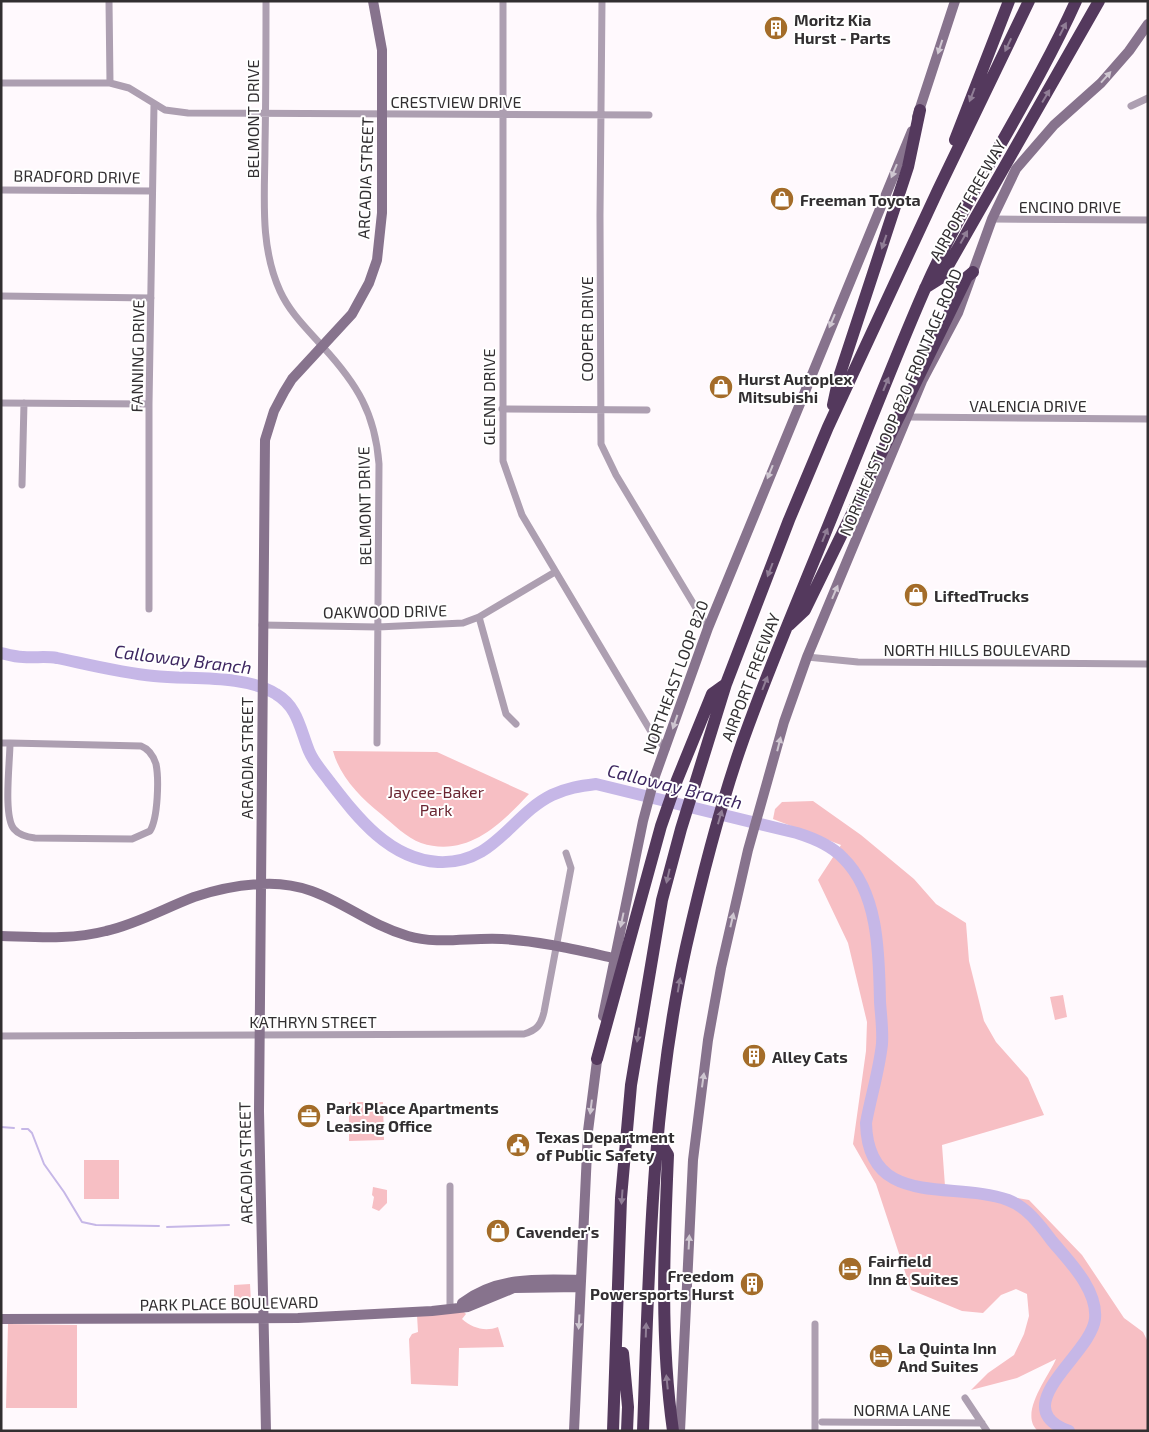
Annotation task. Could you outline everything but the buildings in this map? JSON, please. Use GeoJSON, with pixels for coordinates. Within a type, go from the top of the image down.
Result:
{"type":"FeatureCollection","features":[{"type":"Feature","properties":{"kind":"highway"},"geometry":{"type":"LineString","coordinates":[[938,190],[944,168],[1010,1]]}},
{"type":"Feature","properties":{"kind":"highway","name":"AIRPORT FREEWAY"},"geometry":{"type":"LineString","coordinates":[[613,1431],[619,1301],[621,1198],[631,1085],[662,900],[694,784],[726,684],[789,520],[828,428],[938,190],[1029,1]]}},
{"type":"Feature","properties":{"kind":"highway"},"geometry":{"type":"LineString","coordinates":[[925,288],[986,170],[1042,70],[1076,1]]}},
{"type":"Feature","properties":{"kind":"highway","name":"AIRPORT FREEWAY"},"geometry":{"type":"LineString","coordinates":[[642,1431],[656,1137],[686,948],[739,750],[786,628],[925,288],[941,278],[1099,1]]}},
{"type":"Feature","properties":{"kind":"highway"},"geometry":{"type":"LineString","coordinates":[[828,428],[839,377],[908,167],[920,110]]}},
{"type":"Feature","properties":{"kind":"highway"},"geometry":{"type":"LineString","coordinates":[[786,628],[806,610],[967,277],[973,272]]}},
{"type":"Feature","properties":{"kind":"highway"},"geometry":{"type":"LineString","coordinates":[[597,1059],[662,826],[677,780],[712,694],[726,684]]}},
{"type":"Feature","properties":{"kind":"highway"},"geometry":{"type":"LineString","coordinates":[[656,1137],[668,1155],[663,1299],[664,1348],[673,1431]]}},
{"type":"Feature","properties":{"kind":"highway"},"geometry":{"type":"LineString","coordinates":[[619,1301],[628,1407],[627,1431]]}},
{"type":"Feature","properties":{"kind":"main road","name":"ARCADIA STREET"},"geometry":{"type":"LineString","coordinates":[[266,1431],[259,1120],[265,440],[274,412],[288,385],[361,301],[376,260],[382,213],[382,50],[373,1]]}},
{"type":"Feature","properties":{"kind":"main road","name":"NORTHEAST LOOP 820"},"geometry":{"type":"LineString","coordinates":[[574,1431],[588,1131],[597,1059],[614,958],[643,821],[655,776],[708,628],[920,110],[956,1]]}},
{"type":"Feature","properties":{"kind":"main road","name":"NORTHEAST LOOP 820 FRONTAGE ROAD"},"geometry":{"type":"LineString","coordinates":[[680,1431],[687,1267],[698,1116],[708,1040],[721,968],[748,850],[784,722],[807,657],[922,382],[955,319],[992,219],[1016,170],[1029,152],[1054,125],[1101,83],[1129,51],[1148,24]]}},
{"type":"Feature","properties":{"kind":"main road"},"geometry":{"type":"LineString","coordinates":[[1,936],[70,938],[106,931],[218,890],[260,884],[286,884],[308,888],[334,899],[388,929],[409,937],[428,939],[501,939],[557,946],[614,958]]}},
{"type":"Feature","properties":{"kind":"main road","name":"PARK PLACE BOULEVARD"},"geometry":{"type":"LineString","coordinates":[[1,1319],[308,1318],[454,1308],[492,1288],[518,1280],[581,1284]]}},
{"type":"Feature","properties":{"kind":"street"},"geometry":{"type":"LineString","coordinates":[[110,1],[110,83]]}},
{"type":"Feature","properties":{"kind":"street","name":"BELMONT DRIVE"},"geometry":{"type":"LineString","coordinates":[[266,1],[265,226],[270,266],[280,291],[292,313],[323,346],[357,388],[370,417],[377,444],[379,464],[377,743]]}},
{"type":"Feature","properties":{"kind":"street","name":"GLENN DRIVE"},"geometry":{"type":"LineString","coordinates":[[503,1],[504,115],[501,445],[506,474],[522,515],[555,572],[650,730],[666,749]]}},
{"type":"Feature","properties":{"kind":"street","name":"COOPER DRIVE"},"geometry":{"type":"LineString","coordinates":[[602,1],[601,444],[605,456],[708,628]]}},
{"type":"Feature","properties":{"kind":"street","name":"CRESTVIEW DRIVE"},"geometry":{"type":"LineString","coordinates":[[1,83],[110,83],[129,88],[154,104],[180,113],[649,115]]}},
{"type":"Feature","properties":{"kind":"street"},"geometry":{"type":"LineString","coordinates":[[1131,106],[1148,98]]}},
{"type":"Feature","properties":{"kind":"street","name":"FANNING DRIVE"},"geometry":{"type":"LineString","coordinates":[[149,609],[149,404],[154,104]]}},
{"type":"Feature","properties":{"kind":"street","name":"BRADFORD DRIVE"},"geometry":{"type":"LineString","coordinates":[[1,190],[152,191]]}},
{"type":"Feature","properties":{"kind":"street","name":"ENCINO DRIVE"},"geometry":{"type":"LineString","coordinates":[[992,219],[1148,220]]}},
{"type":"Feature","properties":{"kind":"street"},"geometry":{"type":"LineString","coordinates":[[1,296],[152,298]]}},
{"type":"Feature","properties":{"kind":"street"},"geometry":{"type":"LineString","coordinates":[[1,403],[149,404]]}},
{"type":"Feature","properties":{"kind":"street"},"geometry":{"type":"LineString","coordinates":[[22,485],[24,403]]}},
{"type":"Feature","properties":{"kind":"street"},"geometry":{"type":"LineString","coordinates":[[502,409],[647,410]]}},
{"type":"Feature","properties":{"kind":"street","name":"VALENCIA DRIVE"},"geometry":{"type":"LineString","coordinates":[[908,418],[1148,419]]}},
{"type":"Feature","properties":{"kind":"street","name":"OAKWOOD DRIVE"},"geometry":{"type":"LineString","coordinates":[[262,625],[446,626],[463,623],[479,617],[555,572]]}},
{"type":"Feature","properties":{"kind":"street"},"geometry":{"type":"LineString","coordinates":[[479,617],[506,714],[516,724]]}},
{"type":"Feature","properties":{"kind":"street","name":"NORTH HILLS BOULEVARD"},"geometry":{"type":"LineString","coordinates":[[807,657],[850,662],[1148,664]]}},
{"type":"Feature","properties":{"kind":"street"},"geometry":{"type":"LineString","coordinates":[[1,743],[10,743],[141,746],[150,752],[156,768],[155,820],[150,832],[132,839],[35,838],[18,832],[9,819],[10,743]]}},
{"type":"Feature","properties":{"kind":"street","name":"KATHRYN STREET"},"geometry":{"type":"LineString","coordinates":[[1,1036],[530,1033],[535,1031],[541,1024],[557,946],[571,868],[566,853]]}},
{"type":"Feature","properties":{"kind":"street"},"geometry":{"type":"LineString","coordinates":[[450,1186],[454,1308]]}},
{"type":"Feature","properties":{"kind":"street"},"geometry":{"type":"LineString","coordinates":[[815,1324],[815,1431]]}},
{"type":"Feature","properties":{"kind":"street"},"geometry":{"type":"LineString","coordinates":[[965,1398],[987,1431]]}},
{"type":"Feature","properties":{"kind":"street","name":"NORMA LANE"},"geometry":{"type":"LineString","coordinates":[[822,1422],[982,1423]]}},
{"type":"Feature","properties":{"kind":"green space","name":"Jaycee-Baker Park"},"geometry":{"type":"Polygon","coordinates":[[[333,751],[437,752],[529,794],[495,827],[468,842],[453,846],[421,843],[400,830],[358,793],[340,769],[333,751]]]}},
{"type":"Feature","properties":{"kind":"green space"},"geometry":{"type":"Polygon","coordinates":[[[813,801],[861,835],[914,879],[936,904],[966,923],[969,961],[984,1021],[996,1042],[1028,1078],[1044,1115],[942,1145],[945,1186],[1029,1200],[1082,1255],[1124,1318],[1143,1332],[1148,1342],[1148,1431],[1038,1431],[1033,1424],[1031,1415],[1033,1405],[1056,1359],[1017,1378],[971,1390],[988,1373],[1014,1355],[1024,1334],[1029,1316],[1027,1294],[1016,1289],[1001,1295],[983,1313],[962,1311],[911,1290],[876,1184],[853,1144],[866,1051],[867,1022],[848,943],[818,880],[841,845],[773,819],[775,809],[782,802],[813,801]]]}},
{"type":"Feature","properties":{"kind":"green space"},"geometry":{"type":"Polygon","coordinates":[[[1063,995],[1067,1017],[1055,1020],[1050,997],[1063,995]]]}},
{"type":"Feature","properties":{"kind":"green space"},"geometry":{"type":"Polygon","coordinates":[[[349,1102],[383,1102],[384,1140],[349,1141],[349,1102]]]}},
{"type":"Feature","properties":{"kind":"green space"},"geometry":{"type":"Polygon","coordinates":[[[84,1160],[119,1160],[119,1199],[84,1199],[84,1160]]]}},
{"type":"Feature","properties":{"kind":"green space"},"geometry":{"type":"Polygon","coordinates":[[[373,1187],[387,1190],[387,1203],[379,1211],[372,1208],[373,1187]]]}},
{"type":"Feature","properties":{"kind":"green space"},"geometry":{"type":"Polygon","coordinates":[[[250,1284],[251,1302],[234,1303],[234,1285],[250,1284]]]}},
{"type":"Feature","properties":{"kind":"green space"},"geometry":{"type":"Polygon","coordinates":[[[464,1312],[466,1314],[462,1319],[474,1327],[488,1329],[498,1327],[504,1347],[459,1348],[458,1386],[411,1384],[409,1339],[412,1334],[418,1332],[417,1315],[464,1312]]]}},
{"type":"Feature","properties":{"kind":"green space"},"geometry":{"type":"Polygon","coordinates":[[[8,1324],[77,1325],[77,1408],[6,1408],[8,1324]]]}},
{"type":"Feature","properties":{"kind":"waterway","name":"Calloway Branch"},"geometry":{"type":"LineString","coordinates":[[1,653],[20,657],[57,658],[142,675],[216,679],[248,683],[276,694],[294,712],[313,759],[351,809],[389,845],[420,859],[438,862],[457,861],[474,856],[501,837],[525,814],[552,795],[596,784],[797,833],[833,849],[855,872],[864,889],[875,926],[879,965],[882,1044],[866,1123],[870,1150],[881,1169],[897,1180],[917,1187],[986,1195],[1015,1203],[1038,1223],[1074,1267],[1092,1297],[1095,1319],[1090,1333],[1056,1380],[1048,1395],[1045,1408],[1051,1421],[1069,1431]]}},
{"type":"Feature","properties":{"kind":"waterway"},"geometry":{"type":"LineString","coordinates":[[1,1127],[14,1128]]}},
{"type":"Feature","properties":{"kind":"waterway"},"geometry":{"type":"LineString","coordinates":[[22,1129],[28,1129],[32,1133],[44,1164],[82,1222],[96,1225],[159,1226]]}},
{"type":"Feature","properties":{"kind":"waterway"},"geometry":{"type":"LineString","coordinates":[[167,1227],[229,1225]]}},
{"type":"Feature","properties":{"kind":"place","name":"Moritz Kia Hurst - Parts"},"geometry":{"type":"Point","coordinates":[776,28]}},
{"type":"Feature","properties":{"kind":"place","name":"Freeman Toyota"},"geometry":{"type":"Point","coordinates":[782,199]}},
{"type":"Feature","properties":{"kind":"place","name":"Hurst Autoplex Mitsubishi"},"geometry":{"type":"Point","coordinates":[721,387]}},
{"type":"Feature","properties":{"kind":"place","name":"LiftedTrucks"},"geometry":{"type":"Point","coordinates":[916,595]}},
{"type":"Feature","properties":{"kind":"place","name":"Alley Cats"},"geometry":{"type":"Point","coordinates":[754,1056]}},
{"type":"Feature","properties":{"kind":"place","name":"Park Place Apartments Leasing Office"},"geometry":{"type":"Point","coordinates":[309,1116]}},
{"type":"Feature","properties":{"kind":"place","name":"Texas Department of Public Safety"},"geometry":{"type":"Point","coordinates":[518,1145]}},
{"type":"Feature","properties":{"kind":"place","name":"Cavender's"},"geometry":{"type":"Point","coordinates":[498,1231]}},
{"type":"Feature","properties":{"kind":"place","name":"Fairfield Inn & Suites"},"geometry":{"type":"Point","coordinates":[850,1269]}},
{"type":"Feature","properties":{"kind":"place","name":"Freedom Powersports Hurst"},"geometry":{"type":"Point","coordinates":[752,1284]}},
{"type":"Feature","properties":{"kind":"place","name":"La Quinta Inn And Suites"},"geometry":{"type":"Point","coordinates":[881,1356]}}]}
